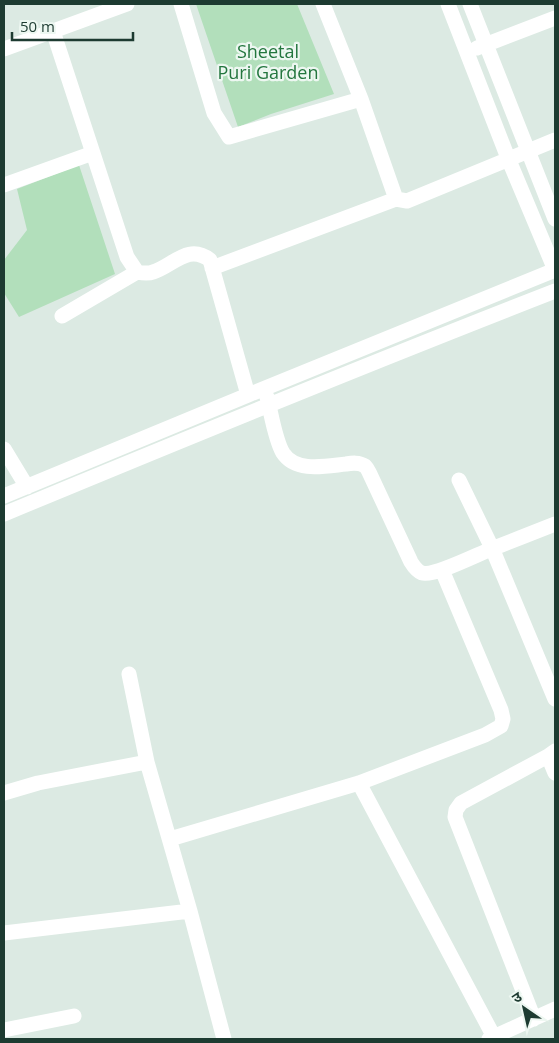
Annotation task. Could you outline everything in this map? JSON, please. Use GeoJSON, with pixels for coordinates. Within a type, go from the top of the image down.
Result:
{"type":"FeatureCollection","features":[{"type":"Feature","properties":{"kind":"street"},"geometry":{"type":"LineString","coordinates":[[4,49],[127,4]]}},
{"type":"Feature","properties":{"kind":"street"},"geometry":{"type":"LineString","coordinates":[[181,4],[214,113],[229,137],[360,99]]}},
{"type":"Feature","properties":{"kind":"street"},"geometry":{"type":"LineString","coordinates":[[323,4],[360,99],[396,200]]}},
{"type":"Feature","properties":{"kind":"street"},"geometry":{"type":"LineString","coordinates":[[4,496],[555,270],[508,158],[448,4]]}},
{"type":"Feature","properties":{"kind":"street"},"geometry":{"type":"LineString","coordinates":[[470,4],[555,219]]}},
{"type":"Feature","properties":{"kind":"street"},"geometry":{"type":"LineString","coordinates":[[467,53],[555,18]]}},
{"type":"Feature","properties":{"kind":"street"},"geometry":{"type":"LineString","coordinates":[[53,31],[127,257],[137,272]]}},
{"type":"Feature","properties":{"kind":"street"},"geometry":{"type":"LineString","coordinates":[[212,268],[396,200],[408,201],[555,140]]}},
{"type":"Feature","properties":{"kind":"street"},"geometry":{"type":"LineString","coordinates":[[4,185],[93,153]]}},
{"type":"Feature","properties":{"kind":"street"},"geometry":{"type":"LineString","coordinates":[[62,316],[137,272],[151,273],[188,254],[203,255],[210,260],[248,395]]}},
{"type":"Feature","properties":{"kind":"street"},"geometry":{"type":"LineString","coordinates":[[4,514],[269,404],[555,291]]}},
{"type":"Feature","properties":{"kind":"street"},"geometry":{"type":"LineString","coordinates":[[264,388],[279,444],[284,453],[298,465],[310,467],[354,463],[365,466],[416,569],[422,573],[442,570],[492,548],[555,524]]}},
{"type":"Feature","properties":{"kind":"street"},"geometry":{"type":"LineString","coordinates":[[4,449],[27,487]]}},
{"type":"Feature","properties":{"kind":"street"},"geometry":{"type":"LineString","coordinates":[[459,480],[492,548],[555,699]]}},
{"type":"Feature","properties":{"kind":"street"},"geometry":{"type":"LineString","coordinates":[[170,839],[359,783],[485,735],[501,726],[503,718],[501,710],[442,570]]}},
{"type":"Feature","properties":{"kind":"street"},"geometry":{"type":"LineString","coordinates":[[128,674],[147,762],[170,839],[224,1039]]}},
{"type":"Feature","properties":{"kind":"street"},"geometry":{"type":"LineString","coordinates":[[534,1019],[455,817],[456,810],[461,803],[552,754],[555,773]]}},
{"type":"Feature","properties":{"kind":"street"},"geometry":{"type":"LineString","coordinates":[[4,793],[38,783],[147,762]]}},
{"type":"Feature","properties":{"kind":"street"},"geometry":{"type":"LineString","coordinates":[[359,783],[492,1038],[555,1009]]}},
{"type":"Feature","properties":{"kind":"street"},"geometry":{"type":"LineString","coordinates":[[4,933],[190,911]]}},
{"type":"Feature","properties":{"kind":"street"},"geometry":{"type":"LineString","coordinates":[[4,1030],[74,1016]]}},
{"type":"Feature","properties":{"kind":"green space","name":"Sheetal Puri Garden"},"geometry":{"type":"Polygon","coordinates":[[[196,4],[297,4],[334,94],[271,114],[238,127],[196,4]]]}},
{"type":"Feature","properties":{"kind":"green space"},"geometry":{"type":"Polygon","coordinates":[[[79,165],[115,274],[19,317],[4,293],[4,260],[27,230],[17,189],[79,165]]]}}]}
